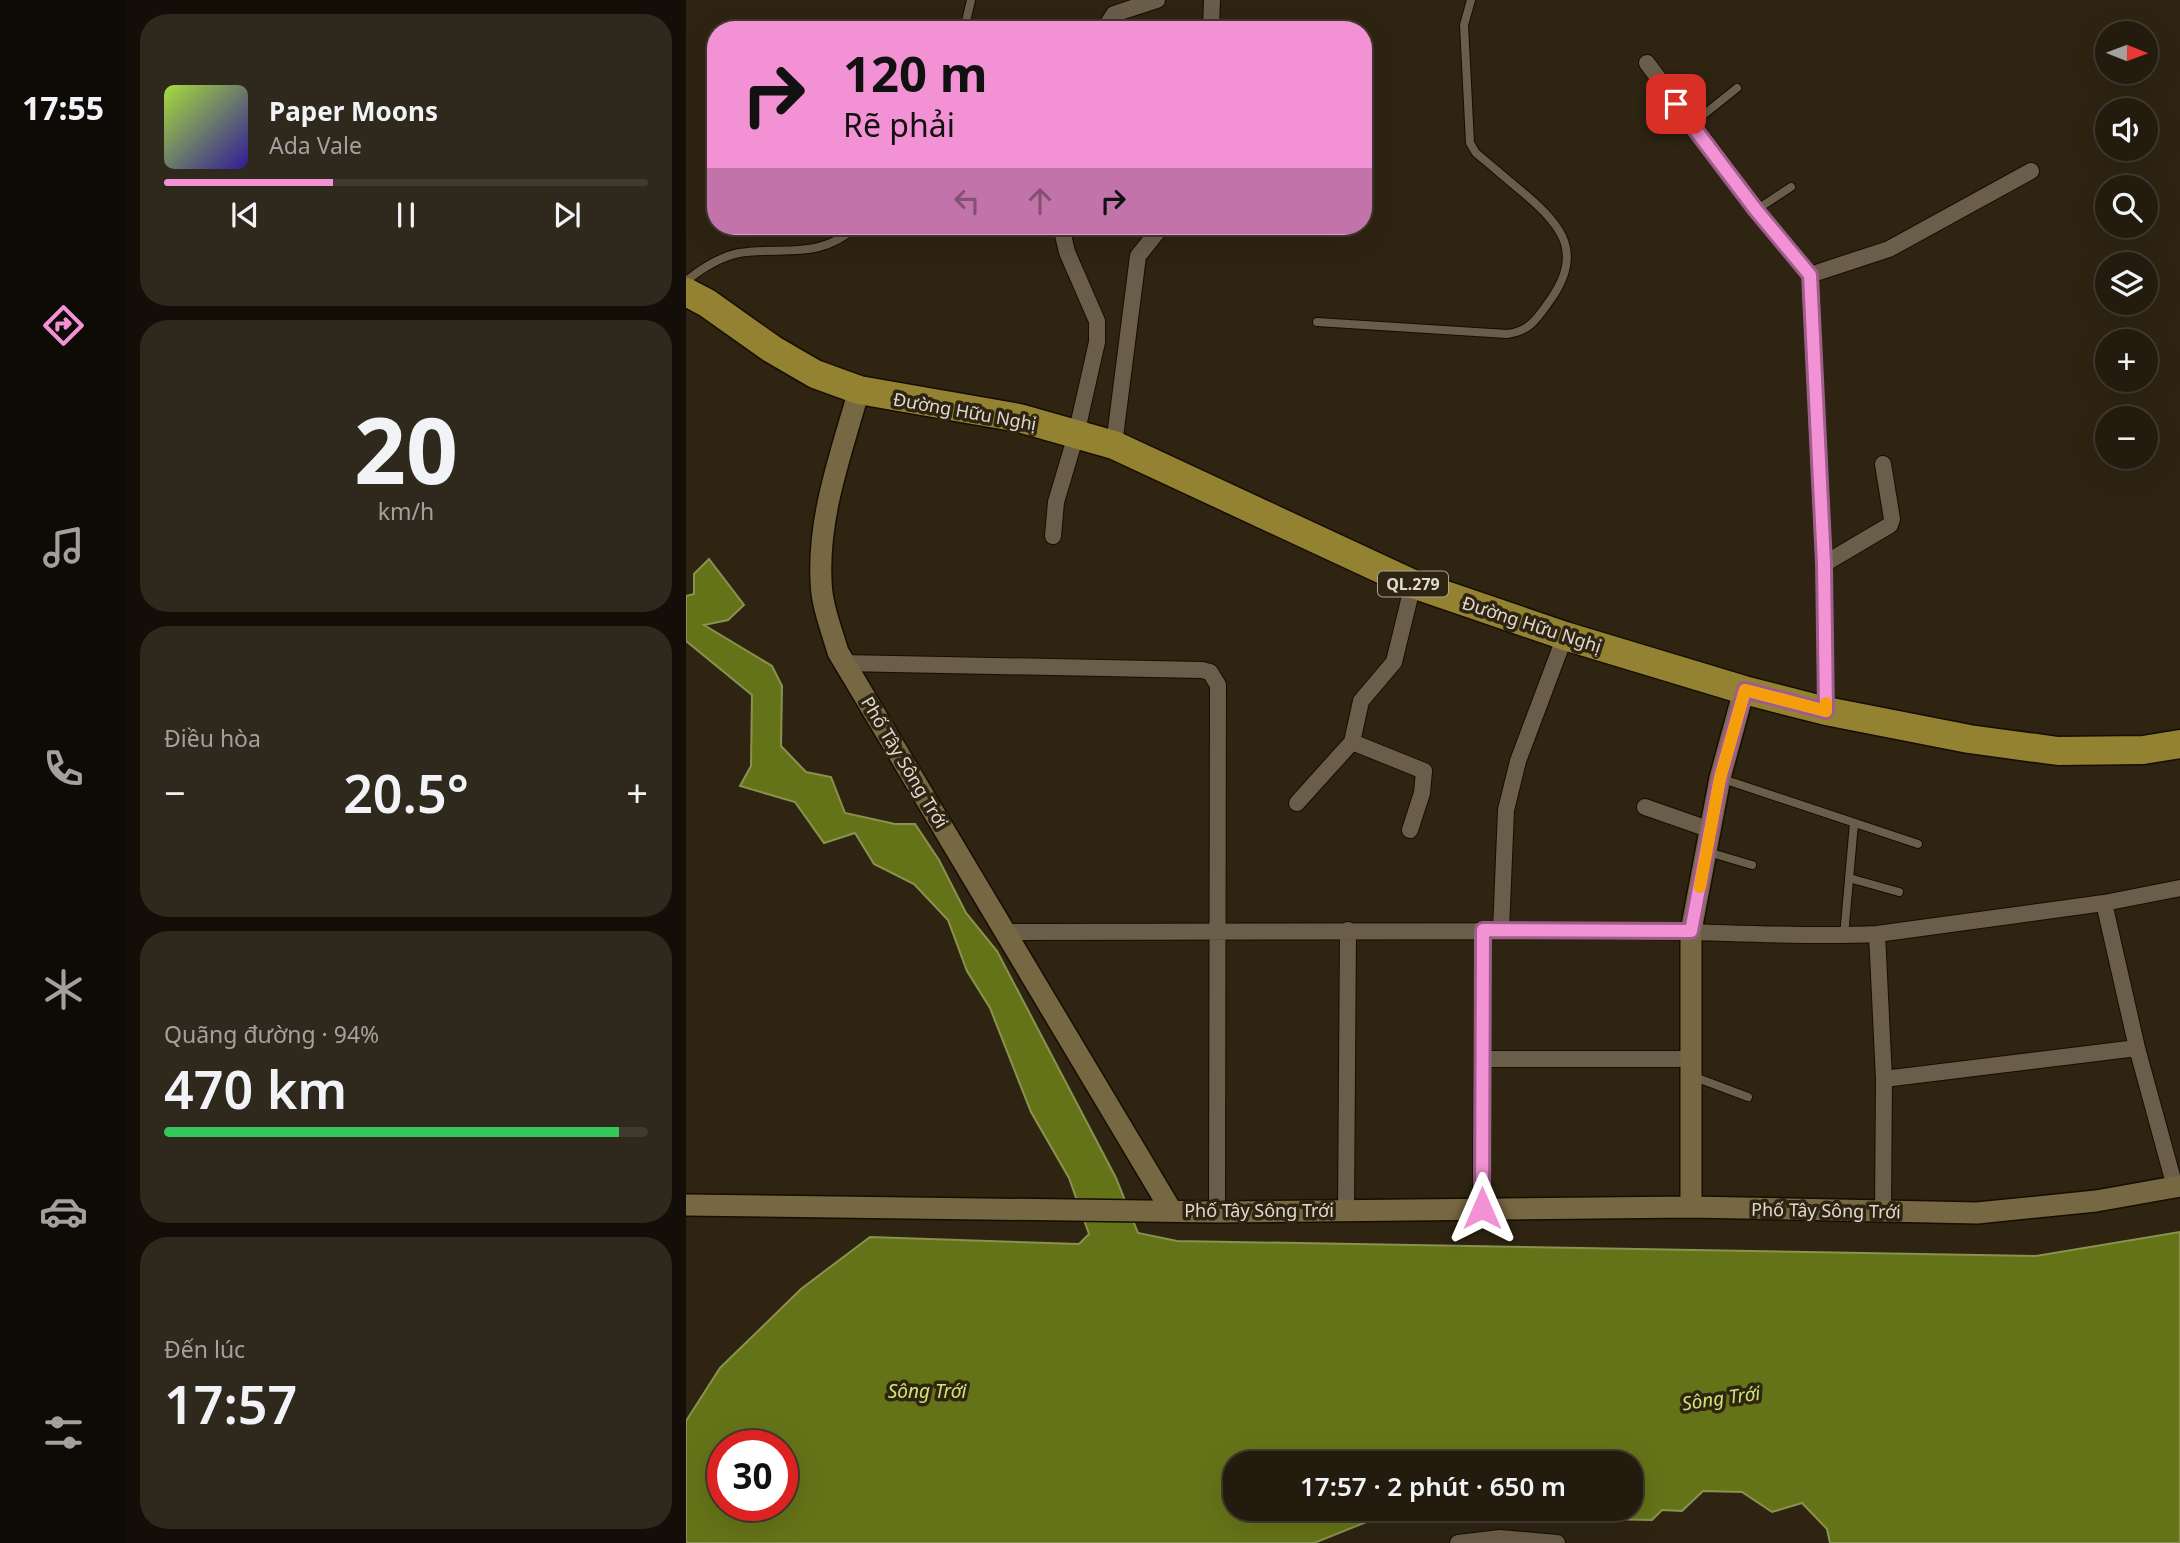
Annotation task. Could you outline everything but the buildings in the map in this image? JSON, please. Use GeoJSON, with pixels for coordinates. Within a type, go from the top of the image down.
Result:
{"type":"FeatureCollection","features":[{"type":"Feature","properties":{"kind":"highway","name":"Đường Hữu Nghị"},"geometry":{"type":"LineString","coordinates":[[686,292],[815,374],[859,390],[1019,418],[1114,445],[1413,584],[1565,636],[1745,690],[1826,711],[1969,739],[2058,751],[2143,750],[2180,744]]}},
{"type":"Feature","properties":{"kind":"street"},"geometry":{"type":"LineString","coordinates":[[1110,21],[1114,14],[1157,0]]}},
{"type":"Feature","properties":{"kind":"street"},"geometry":{"type":"LineString","coordinates":[[1211,21],[1212,0]]}},
{"type":"Feature","properties":{"kind":"street"},"geometry":{"type":"LineString","coordinates":[[1647,64],[1756,210],[1810,275],[1824,564],[1826,711]]}},
{"type":"Feature","properties":{"kind":"street"},"geometry":{"type":"LineString","coordinates":[[1810,275],[1889,250],[2031,171]]}},
{"type":"Feature","properties":{"kind":"street"},"geometry":{"type":"LineString","coordinates":[[1053,536],[1053,514],[1076,435],[1097,342],[1097,321],[1067,252],[1063,235]]}},
{"type":"Feature","properties":{"kind":"street"},"geometry":{"type":"LineString","coordinates":[[1114,445],[1138,256],[1155,235]]}},
{"type":"Feature","properties":{"kind":"street","name":"Phố Tây Sông Trới"},"geometry":{"type":"LineString","coordinates":[[859,390],[829,497],[822,552],[824,608],[843,663],[1171,1210],[1217,1212],[1295,1209],[1346,1211],[1691,1207],[1977,1213],[2096,1201],[2177,1187]]}},
{"type":"Feature","properties":{"kind":"street"},"geometry":{"type":"LineString","coordinates":[[1824,564],[1890,525],[1892,519],[1883,464]]}},
{"type":"Feature","properties":{"kind":"street"},"geometry":{"type":"LineString","coordinates":[[1297,803],[1352,742],[1361,701],[1390,669],[1398,653],[1413,584]]}},
{"type":"Feature","properties":{"kind":"street"},"geometry":{"type":"LineString","coordinates":[[1501,930],[1506,810],[1518,761],[1565,636]]}},
{"type":"Feature","properties":{"kind":"street"},"geometry":{"type":"LineString","coordinates":[[843,663],[1210,672],[1218,685],[1217,1212]]}},
{"type":"Feature","properties":{"kind":"street"},"geometry":{"type":"LineString","coordinates":[[1691,1207],[1691,931],[1720,778],[1745,690]]}},
{"type":"Feature","properties":{"kind":"street"},"geometry":{"type":"LineString","coordinates":[[1352,742],[1424,771],[1422,793],[1410,830]]}},
{"type":"Feature","properties":{"kind":"street"},"geometry":{"type":"LineString","coordinates":[[1645,807],[1711,830]]}},
{"type":"Feature","properties":{"kind":"street"},"geometry":{"type":"LineString","coordinates":[[1006,932],[1217,929],[1501,930],[1691,931],[1844,936],[1877,934],[2104,903],[2180,888]]}},
{"type":"Feature","properties":{"kind":"street"},"geometry":{"type":"LineString","coordinates":[[2104,903],[2137,1048],[2177,1187]]}},
{"type":"Feature","properties":{"kind":"street"},"geometry":{"type":"LineString","coordinates":[[1346,1211],[1348,930]]}},
{"type":"Feature","properties":{"kind":"street"},"geometry":{"type":"LineString","coordinates":[[1482,1208],[1483,930]]}},
{"type":"Feature","properties":{"kind":"street"},"geometry":{"type":"LineString","coordinates":[[1877,934],[1884,1079],[1883,1211]]}},
{"type":"Feature","properties":{"kind":"street"},"geometry":{"type":"LineString","coordinates":[[1884,1079],[2137,1048]]}},
{"type":"Feature","properties":{"kind":"street"},"geometry":{"type":"LineString","coordinates":[[1482,1059],[1692,1067]]}},
{"type":"Feature","properties":{"kind":"street"},"geometry":{"type":"LineString","coordinates":[[686,1205],[1171,1210]]}},
{"type":"Feature","properties":{"kind":"street"},"geometry":{"type":"LineString","coordinates":[[1458,1543],[1500,1538],[1557,1543]]}},
{"type":"Feature","properties":{"kind":"lane"},"geometry":{"type":"LineString","coordinates":[[966,21],[971,0]]}},
{"type":"Feature","properties":{"kind":"lane"},"geometry":{"type":"LineString","coordinates":[[1317,322],[1507,334],[1532,326],[1560,285],[1566,260],[1563,233],[1552,217],[1476,153],[1470,143],[1464,25],[1471,0]]}},
{"type":"Feature","properties":{"kind":"lane"},"geometry":{"type":"LineString","coordinates":[[1692,124],[1737,88]]}},
{"type":"Feature","properties":{"kind":"lane"},"geometry":{"type":"LineString","coordinates":[[1756,210],[1791,187]]}},
{"type":"Feature","properties":{"kind":"lane"},"geometry":{"type":"LineString","coordinates":[[686,281],[705,266],[738,254],[803,252],[832,244],[844,235]]}},
{"type":"Feature","properties":{"kind":"lane"},"geometry":{"type":"LineString","coordinates":[[1720,778],[1918,844]]}},
{"type":"Feature","properties":{"kind":"lane"},"geometry":{"type":"LineString","coordinates":[[1844,936],[1854,823]]}},
{"type":"Feature","properties":{"kind":"lane"},"geometry":{"type":"LineString","coordinates":[[1708,852],[1752,864]]}},
{"type":"Feature","properties":{"kind":"lane"},"geometry":{"type":"LineString","coordinates":[[1849,878],[1899,892]]}},
{"type":"Feature","properties":{"kind":"lane"},"geometry":{"type":"LineString","coordinates":[[1692,1067],[1748,1097]]}},
{"type":"Feature","properties":{"kind":"water","name":"Sông Trới"},"geometry":{"type":"Polygon","coordinates":[[[709,559],[744,605],[728,620],[704,625],[772,666],[782,686],[781,746],[806,772],[831,777],[845,813],[895,824],[915,824],[939,860],[966,913],[997,951],[1116,1178],[1138,1233],[1177,1241],[2036,1256],[2180,1232],[2180,1543],[1830,1543],[1827,1529],[1802,1503],[1772,1512],[1742,1492],[1703,1491],[1682,1511],[1662,1510],[1652,1520],[1643,1520],[1643,1451],[1223,1451],[1223,1521],[1369,1521],[1314,1543],[686,1543],[686,1421],[720,1368],[801,1289],[870,1237],[1079,1244],[1089,1234],[1069,1178],[1031,1112],[990,1008],[967,971],[948,920],[914,884],[874,864],[855,833],[824,843],[795,802],[740,786],[751,766],[752,695],[686,641],[686,596],[694,594],[694,574],[709,559]]]}},
{"type":"Feature","properties":{"kind":"slow traffic"},"geometry":{"type":"LineString","coordinates":[[1700,887],[1720,778],[1745,690],[1826,711],[1826,703]]}},
{"type":"Feature","properties":{"kind":"route"},"geometry":{"type":"LineString","coordinates":[[1482,1208],[1483,930],[1691,931],[1720,778],[1745,690],[1826,711],[1824,564],[1810,275],[1756,210],[1676,104]]}}]}
